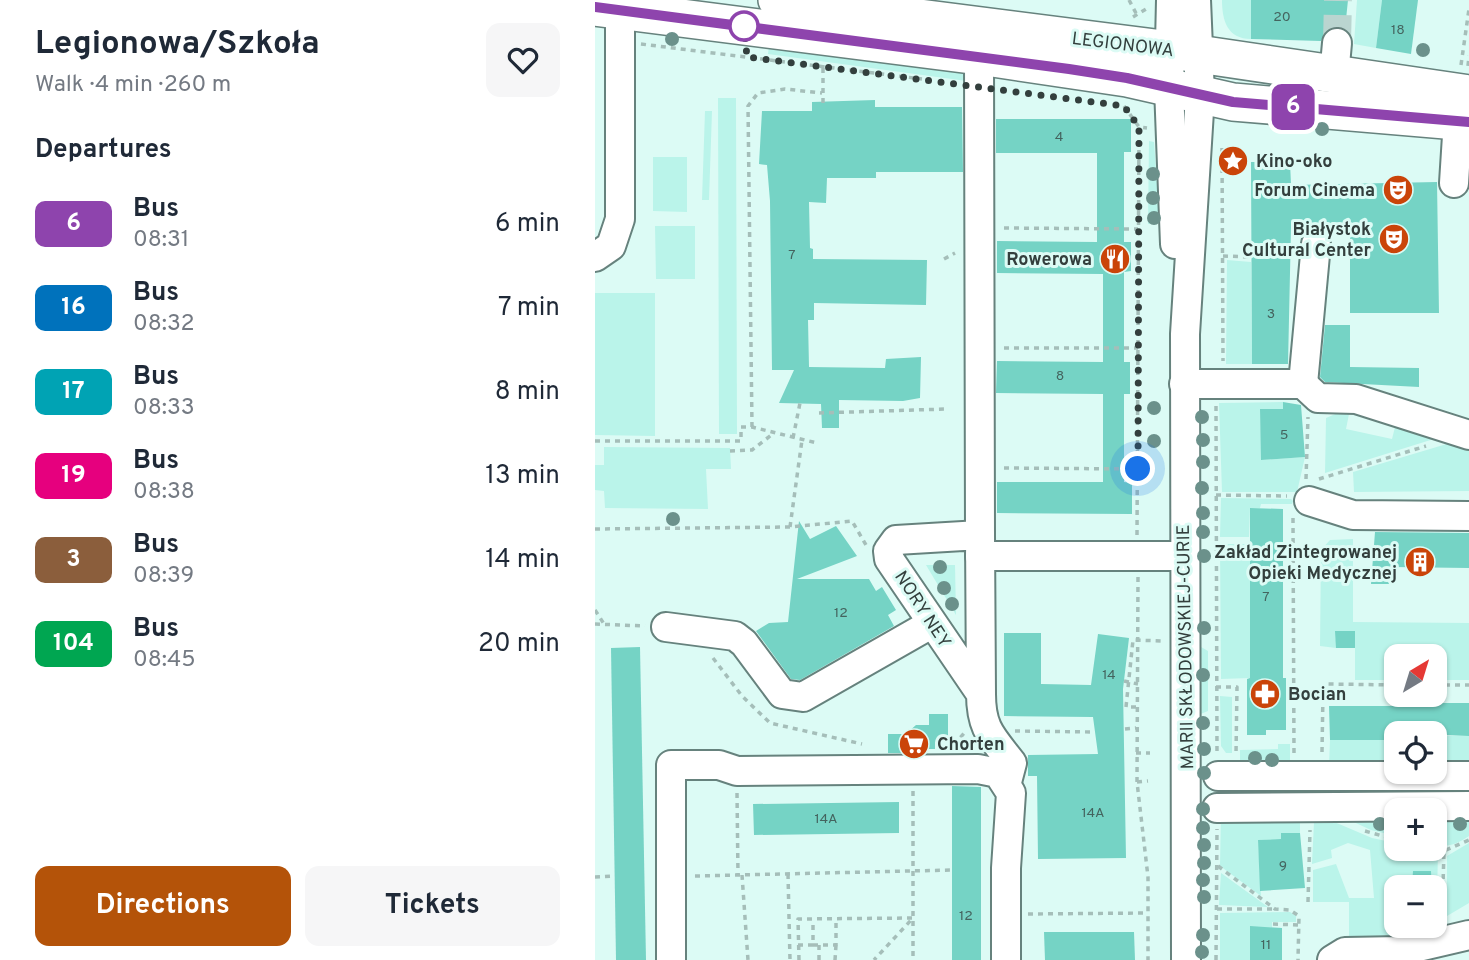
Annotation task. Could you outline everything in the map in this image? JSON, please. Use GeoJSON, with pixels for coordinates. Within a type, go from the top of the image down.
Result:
{"type":"FeatureCollection","features":[{"type":"Feature","properties":{"kind":"main road","name":"LEGIONOWA"},"geometry":{"type":"LineString","coordinates":[[777,0],[1185,52],[1336,60],[1465,95]]}},
{"type":"Feature","properties":{"kind":"main road","name":"LEGIONOWA"},"geometry":{"type":"LineString","coordinates":[[611,20],[979,56],[1127,78],[1233,102],[1465,95]]}},
{"type":"Feature","properties":{"kind":"street","name":"MARII SKŁODOWSKIEJ-CURIE"},"geometry":{"type":"LineString","coordinates":[[1171,0],[1185,52]]}},
{"type":"Feature","properties":{"kind":"street","name":"MARII SKŁODOWSKIEJ-CURIE"},"geometry":{"type":"LineString","coordinates":[[1185,334],[1175,240],[1170,129],[1184,91],[1185,52],[1196,0]]}},
{"type":"Feature","properties":{"kind":"street"},"geometry":{"type":"LineString","coordinates":[[595,257],[611,246],[620,219],[607,125],[611,20]]}},
{"type":"Feature","properties":{"kind":"street"},"geometry":{"type":"LineString","coordinates":[[979,56],[980,546]]}},
{"type":"Feature","properties":{"kind":"street","name":"MARII SKŁODOWSKIEJ-CURIE"},"geometry":{"type":"LineString","coordinates":[[1184,91],[1198,131],[1184,384],[1187,960]]}},
{"type":"Feature","properties":{"kind":"street"},"geometry":{"type":"LineString","coordinates":[[1454,183],[1465,95]]}},
{"type":"Feature","properties":{"kind":"street"},"geometry":{"type":"LineString","coordinates":[[1303,384],[1316,244]]}},
{"type":"Feature","properties":{"kind":"street"},"geometry":{"type":"LineString","coordinates":[[1184,384],[1303,384],[1318,398],[1356,398],[1466,435]]}},
{"type":"Feature","properties":{"kind":"street"},"geometry":{"type":"LineString","coordinates":[[1304,494],[1353,515],[1469,516]]}},
{"type":"Feature","properties":{"kind":"street","name":"NORY NEY"},"geometry":{"type":"LineString","coordinates":[[981,694],[930,624],[890,559],[888,551],[896,540],[904,538],[980,546],[1137,556],[1184,556]]}},
{"type":"Feature","properties":{"kind":"street","name":"NORY NEY"},"geometry":{"type":"LineString","coordinates":[[980,546],[981,718],[987,731],[1012,763],[1008,779]]}},
{"type":"Feature","properties":{"kind":"street"},"geometry":{"type":"LineString","coordinates":[[666,627],[735,636],[744,643],[782,694],[803,697],[930,624]]}},
{"type":"Feature","properties":{"kind":"street"},"geometry":{"type":"LineString","coordinates":[[671,960],[671,765],[719,765],[737,771],[991,770],[1008,779],[1011,793],[1006,960]]}},
{"type":"Feature","properties":{"kind":"street"},"geometry":{"type":"LineString","coordinates":[[1227,776],[1469,776]]}},
{"type":"Feature","properties":{"kind":"street"},"geometry":{"type":"LineString","coordinates":[[1217,808],[1469,806]]}},
{"type":"Feature","properties":{"kind":"street"},"geometry":{"type":"LineString","coordinates":[[1332,960],[1345,952],[1401,951],[1456,939]]}},
{"type":"Feature","properties":{"kind":"path"},"geometry":{"type":"LineString","coordinates":[[1129,0],[1137,15]]}},
{"type":"Feature","properties":{"kind":"path"},"geometry":{"type":"LineString","coordinates":[[1465,95],[1469,9]]}},
{"type":"Feature","properties":{"kind":"path"},"geometry":{"type":"LineString","coordinates":[[611,20],[823,67],[927,80]]}},
{"type":"Feature","properties":{"kind":"path"},"geometry":{"type":"LineString","coordinates":[[1465,95],[1469,56]]}},
{"type":"Feature","properties":{"kind":"path"},"geometry":{"type":"LineString","coordinates":[[823,67],[823,103]]}},
{"type":"Feature","properties":{"kind":"path"},"geometry":{"type":"LineString","coordinates":[[752,427],[748,106],[758,93],[773,90],[821,93]]}},
{"type":"Feature","properties":{"kind":"path"},"geometry":{"type":"LineString","coordinates":[[1110,104],[1124,106],[1139,127],[1139,653],[1136,782],[1148,877],[1148,960]]}},
{"type":"Feature","properties":{"kind":"path"},"geometry":{"type":"LineString","coordinates":[[1139,127],[1170,129]]}},
{"type":"Feature","properties":{"kind":"path"},"geometry":{"type":"LineString","coordinates":[[1198,131],[1222,133],[1223,374],[1216,386],[1216,687],[1227,776]]}},
{"type":"Feature","properties":{"kind":"path"},"geometry":{"type":"LineString","coordinates":[[1001,228],[1138,229]]}},
{"type":"Feature","properties":{"kind":"path"},"geometry":{"type":"LineString","coordinates":[[1223,256],[1251,257]]}},
{"type":"Feature","properties":{"kind":"path"},"geometry":{"type":"LineString","coordinates":[[1001,348],[1138,348]]}},
{"type":"Feature","properties":{"kind":"path"},"geometry":{"type":"LineString","coordinates":[[793,438],[800,403]]}},
{"type":"Feature","properties":{"kind":"path"},"geometry":{"type":"LineString","coordinates":[[819,413],[946,410]]}},
{"type":"Feature","properties":{"kind":"path"},"geometry":{"type":"LineString","coordinates":[[1308,417],[1308,470],[1304,494],[1308,776]]}},
{"type":"Feature","properties":{"kind":"path"},"geometry":{"type":"LineString","coordinates":[[595,441],[741,440],[741,427],[752,427],[817,443]]}},
{"type":"Feature","properties":{"kind":"path"},"geometry":{"type":"LineString","coordinates":[[730,451],[752,450],[774,433]]}},
{"type":"Feature","properties":{"kind":"path"},"geometry":{"type":"LineString","coordinates":[[1216,495],[1304,494],[1466,435]]}},
{"type":"Feature","properties":{"kind":"path"},"geometry":{"type":"LineString","coordinates":[[790,527],[801,440]]}},
{"type":"Feature","properties":{"kind":"path"},"geometry":{"type":"LineString","coordinates":[[1001,468],[1138,469]]}},
{"type":"Feature","properties":{"kind":"path"},"geometry":{"type":"LineString","coordinates":[[595,529],[790,527],[852,521],[872,554]]}},
{"type":"Feature","properties":{"kind":"path"},"geometry":{"type":"LineString","coordinates":[[595,610],[604,624]]}},
{"type":"Feature","properties":{"kind":"path"},"geometry":{"type":"LineString","coordinates":[[595,624],[666,627]]}},
{"type":"Feature","properties":{"kind":"path"},"geometry":{"type":"LineString","coordinates":[[1137,707],[1126,707],[1126,682],[1133,640],[1139,640]]}},
{"type":"Feature","properties":{"kind":"path"},"geometry":{"type":"LineString","coordinates":[[1130,652],[1139,653]]}},
{"type":"Feature","properties":{"kind":"path"},"geometry":{"type":"LineString","coordinates":[[1126,682],[1138,684]]}},
{"type":"Feature","properties":{"kind":"path"},"geometry":{"type":"LineString","coordinates":[[1308,776],[1323,692],[1328,684],[1384,685]]}},
{"type":"Feature","properties":{"kind":"path"},"geometry":{"type":"LineString","coordinates":[[1447,685],[1469,685]]}},
{"type":"Feature","properties":{"kind":"path"},"geometry":{"type":"LineString","coordinates":[[1216,687],[1237,687],[1227,776]]}},
{"type":"Feature","properties":{"kind":"path"},"geometry":{"type":"LineString","coordinates":[[1125,729],[1136,728]]}},
{"type":"Feature","properties":{"kind":"path"},"geometry":{"type":"LineString","coordinates":[[987,731],[1095,732]]}},
{"type":"Feature","properties":{"kind":"path"},"geometry":{"type":"LineString","coordinates":[[1136,753],[1150,753]]}},
{"type":"Feature","properties":{"kind":"path"},"geometry":{"type":"LineString","coordinates":[[913,770],[913,960]]}},
{"type":"Feature","properties":{"kind":"path"},"geometry":{"type":"LineString","coordinates":[[737,771],[740,875],[748,960]]}},
{"type":"Feature","properties":{"kind":"path"},"geometry":{"type":"LineString","coordinates":[[1136,782],[1148,781]]}},
{"type":"Feature","properties":{"kind":"path"},"geometry":{"type":"LineString","coordinates":[[1308,902],[1310,807]]}},
{"type":"Feature","properties":{"kind":"path"},"geometry":{"type":"LineString","coordinates":[[1216,960],[1217,808]]}},
{"type":"Feature","properties":{"kind":"path"},"geometry":{"type":"LineString","coordinates":[[1447,850],[1469,840]]}},
{"type":"Feature","properties":{"kind":"path"},"geometry":{"type":"LineString","coordinates":[[1445,861],[1456,939]]}},
{"type":"Feature","properties":{"kind":"path"},"geometry":{"type":"LineString","coordinates":[[1217,865],[1275,909]]}},
{"type":"Feature","properties":{"kind":"path"},"geometry":{"type":"LineString","coordinates":[[672,876],[952,870]]}},
{"type":"Feature","properties":{"kind":"path"},"geometry":{"type":"LineString","coordinates":[[788,874],[790,960]]}},
{"type":"Feature","properties":{"kind":"path"},"geometry":{"type":"LineString","coordinates":[[595,877],[614,876]]}},
{"type":"Feature","properties":{"kind":"path"},"geometry":{"type":"LineString","coordinates":[[1217,909],[1290,910],[1299,916],[1298,960]]}},
{"type":"Feature","properties":{"kind":"path"},"geometry":{"type":"LineString","coordinates":[[1006,914],[1148,913]]}},
{"type":"Feature","properties":{"kind":"path"},"geometry":{"type":"LineString","coordinates":[[799,960],[798,919],[913,918]]}},
{"type":"Feature","properties":{"kind":"path"},"geometry":{"type":"LineString","coordinates":[[874,960],[913,918]]}},
{"type":"Feature","properties":{"kind":"path"},"geometry":{"type":"LineString","coordinates":[[813,919],[818,960]]}},
{"type":"Feature","properties":{"kind":"path"},"geometry":{"type":"LineString","coordinates":[[835,960],[836,919]]}},
{"type":"Feature","properties":{"kind":"path"},"geometry":{"type":"LineString","coordinates":[[1273,924],[1298,925]]}},
{"type":"Feature","properties":{"kind":"path"},"geometry":{"type":"LineString","coordinates":[[799,945],[836,945]]}},
{"type":"Feature","properties":{"kind":"green space"},"geometry":{"type":"Polygon","coordinates":[[[1222,0],[1251,0],[1251,39],[1236,36],[1227,27],[1222,0]]]}},
{"type":"Feature","properties":{"kind":"green space"},"geometry":{"type":"Polygon","coordinates":[[[1357,0],[1382,0],[1376,48],[1354,44],[1357,0]]]}},
{"type":"Feature","properties":{"kind":"green space"},"geometry":{"type":"Polygon","coordinates":[[[769,46],[967,71],[974,82],[768,54],[769,46]]]}},
{"type":"Feature","properties":{"kind":"green space"},"geometry":{"type":"Polygon","coordinates":[[[718,98],[736,98],[737,434],[719,434],[718,98]]]}},
{"type":"Feature","properties":{"kind":"green space"},"geometry":{"type":"Polygon","coordinates":[[[705,111],[712,111],[709,200],[702,200],[705,111]]]}},
{"type":"Feature","properties":{"kind":"green space"},"geometry":{"type":"Polygon","coordinates":[[[1149,141],[1154,142],[1160,223],[1148,224],[1149,141]]]}},
{"type":"Feature","properties":{"kind":"green space"},"geometry":{"type":"Polygon","coordinates":[[[653,157],[687,157],[687,212],[653,211],[653,157]]]}},
{"type":"Feature","properties":{"kind":"green space"},"geometry":{"type":"Polygon","coordinates":[[[655,226],[695,226],[695,279],[656,279],[655,226]]]}},
{"type":"Feature","properties":{"kind":"green space"},"geometry":{"type":"Polygon","coordinates":[[[1227,260],[1251,262],[1252,364],[1226,364],[1227,260]]]}},
{"type":"Feature","properties":{"kind":"green space"},"geometry":{"type":"Polygon","coordinates":[[[595,293],[655,293],[655,436],[595,435],[595,293]]]}},
{"type":"Feature","properties":{"kind":"green space"},"geometry":{"type":"Polygon","coordinates":[[[1283,402],[1283,409],[1260,409],[1262,460],[1305,457],[1297,492],[1222,492],[1219,403],[1283,402]]]}},
{"type":"Feature","properties":{"kind":"green space"},"geometry":{"type":"Polygon","coordinates":[[[1340,412],[1349,414],[1346,429],[1392,439],[1395,427],[1437,438],[1325,473],[1326,418],[1340,412]]]}},
{"type":"Feature","properties":{"kind":"green space"},"geometry":{"type":"Polygon","coordinates":[[[1450,443],[1469,444],[1469,491],[1354,492],[1353,472],[1450,443]]]}},
{"type":"Feature","properties":{"kind":"green space"},"geometry":{"type":"Polygon","coordinates":[[[604,447],[730,448],[731,469],[706,469],[708,509],[605,508],[604,491],[595,490],[595,465],[604,465],[604,447]]]}},
{"type":"Feature","properties":{"kind":"green space"},"geometry":{"type":"Polygon","coordinates":[[[1221,498],[1293,501],[1292,504],[1261,504],[1260,508],[1250,508],[1249,537],[1220,537],[1221,498]]]}},
{"type":"Feature","properties":{"kind":"green space"},"geometry":{"type":"Polygon","coordinates":[[[1353,539],[1353,622],[1469,623],[1469,680],[1447,680],[1447,644],[1384,644],[1384,680],[1355,680],[1355,631],[1336,631],[1336,648],[1320,646],[1321,550],[1330,540],[1353,539]]]}},
{"type":"Feature","properties":{"kind":"green space"},"geometry":{"type":"Polygon","coordinates":[[[1220,544],[1250,544],[1250,678],[1221,679],[1220,544]]]}},
{"type":"Feature","properties":{"kind":"green space"},"geometry":{"type":"Polygon","coordinates":[[[926,565],[955,565],[956,615],[926,565]]]}},
{"type":"Feature","properties":{"kind":"green space"},"geometry":{"type":"Polygon","coordinates":[[[1201,647],[1208,651],[1208,711],[1198,715],[1201,647]]]}},
{"type":"Feature","properties":{"kind":"green space"},"geometry":{"type":"Polygon","coordinates":[[[1220,696],[1232,697],[1232,753],[1226,753],[1221,746],[1220,696]]]}},
{"type":"Feature","properties":{"kind":"green space"},"geometry":{"type":"Polygon","coordinates":[[[1447,736],[1469,736],[1469,767],[1447,767],[1447,736]]]}},
{"type":"Feature","properties":{"kind":"green space"},"geometry":{"type":"Polygon","coordinates":[[[1384,739],[1384,767],[1329,767],[1330,740],[1384,739]]]}},
{"type":"Feature","properties":{"kind":"green space"},"geometry":{"type":"Polygon","coordinates":[[[1278,744],[1290,744],[1290,767],[1240,766],[1240,750],[1278,749],[1278,744]]]}},
{"type":"Feature","properties":{"kind":"green space"},"geometry":{"type":"Polygon","coordinates":[[[1447,809],[1469,809],[1469,836],[1447,846],[1447,809]]]}},
{"type":"Feature","properties":{"kind":"green space"},"geometry":{"type":"Polygon","coordinates":[[[1384,810],[1384,833],[1371,830],[1330,811],[1384,810]]]}},
{"type":"Feature","properties":{"kind":"green space"},"geometry":{"type":"Polygon","coordinates":[[[1221,812],[1300,813],[1300,833],[1282,833],[1281,839],[1258,840],[1261,896],[1220,866],[1221,812]]]}},
{"type":"Feature","properties":{"kind":"green space"},"geometry":{"type":"Polygon","coordinates":[[[1332,821],[1384,840],[1384,861],[1438,861],[1437,875],[1431,875],[1431,871],[1413,871],[1413,875],[1384,875],[1384,938],[1391,938],[1391,941],[1349,941],[1349,902],[1313,902],[1313,870],[1336,864],[1349,898],[1374,898],[1370,850],[1348,843],[1331,850],[1332,858],[1312,864],[1314,822],[1332,821]]]}},
{"type":"Feature","properties":{"kind":"green space"},"geometry":{"type":"Polygon","coordinates":[[[1469,843],[1469,903],[1447,916],[1447,861],[1447,856],[1469,843]]]}},
{"type":"Feature","properties":{"kind":"green space"},"geometry":{"type":"Polygon","coordinates":[[[1221,873],[1268,907],[1219,905],[1221,873]]]}},
{"type":"Feature","properties":{"kind":"green space"},"geometry":{"type":"Polygon","coordinates":[[[1290,912],[1296,916],[1296,922],[1272,922],[1272,927],[1250,960],[1220,960],[1220,913],[1290,912]]]}},
{"type":"Feature","properties":{"kind":"building"},"geometry":{"type":"Polygon","coordinates":[[[1251,0],[1348,0],[1345,29],[1329,28],[1321,41],[1251,39],[1251,0]]]}},
{"type":"Feature","properties":{"kind":"building"},"geometry":{"type":"Polygon","coordinates":[[[1382,0],[1418,0],[1411,54],[1376,48],[1382,0]]]}},
{"type":"Feature","properties":{"kind":"building"},"geometry":{"type":"Polygon","coordinates":[[[875,100],[875,107],[962,107],[963,172],[876,172],[876,178],[827,178],[826,203],[809,202],[810,248],[813,249],[813,259],[927,260],[926,305],[814,303],[814,320],[808,320],[809,367],[885,368],[886,359],[921,357],[920,398],[903,401],[839,400],[839,428],[822,428],[821,404],[779,403],[794,370],[772,370],[770,201],[767,165],[759,164],[762,111],[812,111],[812,102],[875,100]]]}},
{"type":"Feature","properties":{"kind":"building"},"geometry":{"type":"Polygon","coordinates":[[[996,119],[1131,119],[1131,152],[1124,152],[1124,242],[1131,242],[1131,271],[1124,272],[1124,362],[1130,362],[1130,394],[1124,394],[1124,482],[1132,483],[1132,514],[997,513],[997,482],[1103,482],[1103,394],[996,393],[997,361],[1103,362],[1103,274],[997,273],[997,241],[1097,242],[1097,153],[996,153],[996,119]]]}},
{"type":"Feature","properties":{"kind":"building"},"geometry":{"type":"Polygon","coordinates":[[[1251,162],[1290,162],[1291,185],[1437,182],[1439,313],[1350,313],[1350,226],[1291,227],[1288,364],[1252,364],[1251,162]]]}},
{"type":"Feature","properties":{"kind":"building"},"geometry":{"type":"Polygon","coordinates":[[[1325,325],[1350,325],[1350,367],[1419,368],[1419,387],[1325,382],[1320,377],[1325,325]]]}},
{"type":"Feature","properties":{"kind":"building"},"geometry":{"type":"Polygon","coordinates":[[[1283,402],[1301,405],[1305,457],[1261,460],[1260,409],[1283,409],[1283,402]]]}},
{"type":"Feature","properties":{"kind":"building"},"geometry":{"type":"Polygon","coordinates":[[[1250,508],[1283,509],[1283,678],[1286,678],[1286,730],[1266,730],[1266,735],[1247,735],[1247,679],[1250,678],[1250,508]]]}},
{"type":"Feature","properties":{"kind":"building"},"geometry":{"type":"Polygon","coordinates":[[[799,521],[810,539],[836,526],[857,556],[797,579],[869,579],[876,591],[882,587],[896,610],[888,615],[894,626],[800,680],[791,679],[756,631],[769,623],[788,622],[799,521]]]}},
{"type":"Feature","properties":{"kind":"building","name":"Zakład Zintegrowanej Opieki Medycznej"},"geometry":{"type":"Polygon","coordinates":[[[1375,532],[1469,533],[1469,568],[1392,567],[1391,584],[1371,584],[1375,532]]]}},
{"type":"Feature","properties":{"kind":"building"},"geometry":{"type":"Polygon","coordinates":[[[1335,631],[1355,631],[1355,648],[1336,648],[1335,631]]]}},
{"type":"Feature","properties":{"kind":"building"},"geometry":{"type":"Polygon","coordinates":[[[1004,633],[1041,633],[1041,684],[1091,685],[1098,634],[1129,638],[1123,689],[1126,858],[1038,859],[1037,776],[1028,776],[1028,755],[1098,754],[1093,717],[1004,716],[1004,633]]]}},
{"type":"Feature","properties":{"kind":"building"},"geometry":{"type":"Polygon","coordinates":[[[640,647],[646,960],[616,960],[611,648],[640,647]]]}},
{"type":"Feature","properties":{"kind":"building"},"geometry":{"type":"Polygon","coordinates":[[[1447,703],[1469,703],[1469,736],[1447,735],[1447,721],[1384,721],[1384,740],[1330,740],[1329,706],[1447,707],[1447,703]]]}},
{"type":"Feature","properties":{"kind":"building"},"geometry":{"type":"Polygon","coordinates":[[[929,714],[948,714],[948,742],[935,742],[935,749],[921,749],[921,753],[888,753],[888,734],[906,734],[916,725],[929,725],[929,714]]]}},
{"type":"Feature","properties":{"kind":"building"},"geometry":{"type":"Polygon","coordinates":[[[952,786],[981,787],[981,960],[952,960],[952,786]]]}},
{"type":"Feature","properties":{"kind":"building"},"geometry":{"type":"Polygon","coordinates":[[[899,802],[899,833],[754,835],[753,804],[899,802]]]}},
{"type":"Feature","properties":{"kind":"building"},"geometry":{"type":"Polygon","coordinates":[[[1281,833],[1300,833],[1305,888],[1260,891],[1258,840],[1281,839],[1281,833]]]}},
{"type":"Feature","properties":{"kind":"building"},"geometry":{"type":"Polygon","coordinates":[[[1413,871],[1431,871],[1431,875],[1413,875],[1413,871]]]}},
{"type":"Feature","properties":{"kind":"building"},"geometry":{"type":"Polygon","coordinates":[[[1250,926],[1282,928],[1282,960],[1250,960],[1250,926]]]}},
{"type":"Feature","properties":{"kind":"building"},"geometry":{"type":"Polygon","coordinates":[[[1044,932],[1134,932],[1135,960],[1045,960],[1044,932]]]}},
{"type":"Feature","properties":{"kind":"tunnel"},"geometry":{"type":"LineString","coordinates":[[1337,43],[1338,0]]}},
{"type":"Feature","properties":{"kind":"bus line","name":"6"},"geometry":{"type":"LineString","coordinates":[[595,7],[1069,69],[1127,78],[1233,102],[1469,122]]}},
{"type":"Feature","properties":{"kind":"place","name":"Kino-oko"},"geometry":{"type":"Point","coordinates":[1233,161]}},
{"type":"Feature","properties":{"kind":"place","name":"Forum Cinema"},"geometry":{"type":"Point","coordinates":[1398,190]}},
{"type":"Feature","properties":{"kind":"place","name":"Białystok Cultural Center"},"geometry":{"type":"Point","coordinates":[1394,239]}},
{"type":"Feature","properties":{"kind":"place","name":"Rowerowa"},"geometry":{"type":"Point","coordinates":[1115,259]}},
{"type":"Feature","properties":{"kind":"place","name":"Zakład Zintegrowanej Opieki Medycznej"},"geometry":{"type":"Point","coordinates":[1420,562]}},
{"type":"Feature","properties":{"kind":"place","name":"Bocian"},"geometry":{"type":"Point","coordinates":[1265,694]}},
{"type":"Feature","properties":{"kind":"place","name":"Chorten"},"geometry":{"type":"Point","coordinates":[914,744]}},
{"type":"Feature","properties":{"kind":"route"},"geometry":{"type":"LineString","coordinates":[[744,26],[747,57],[1124,106],[1139,127],[1138,469]]}}]}
